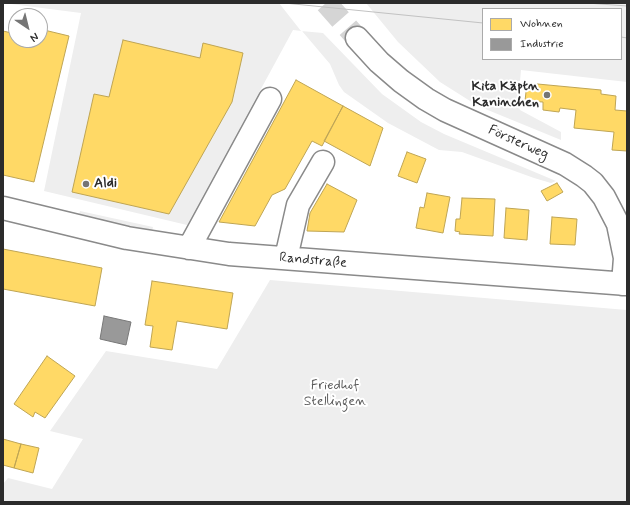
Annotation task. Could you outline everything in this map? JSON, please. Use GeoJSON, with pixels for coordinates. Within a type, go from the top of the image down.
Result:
{"type":"FeatureCollection","features":[{"type":"Feature","properties":{"kind":"street","name":"Försterweg"},"geometry":{"type":"LineString","coordinates":[[358,38],[379,62],[400,81],[426,99],[445,110],[570,166],[593,183],[607,201],[618,224],[625,258],[625,284]]}},
{"type":"Feature","properties":{"kind":"street"},"geometry":{"type":"LineString","coordinates":[[189,248],[270,99]]}},
{"type":"Feature","properties":{"kind":"street"},"geometry":{"type":"LineString","coordinates":[[286,258],[298,205],[322,162]]}},
{"type":"Feature","properties":{"kind":"street","name":"Randstraße"},"geometry":{"type":"LineString","coordinates":[[3,208],[127,238],[189,248],[286,258],[625,284]]}},
{"type":"Feature","properties":{"kind":"shaded area"},"geometry":{"type":"Polygon","coordinates":[[[3,3],[279,3],[301,31],[293,30],[187,225],[44,191],[81,13],[3,3]]]}},
{"type":"Feature","properties":{"kind":"shaded area"},"geometry":{"type":"Polygon","coordinates":[[[366,3],[627,3],[627,82],[521,70],[518,105],[520,110],[561,132],[561,140],[478,106],[440,82],[398,42],[366,3]]]}},
{"type":"Feature","properties":{"kind":"shaded area"},"geometry":{"type":"Polygon","coordinates":[[[302,31],[323,33],[382,94],[421,122],[444,134],[556,181],[551,183],[534,178],[462,152],[439,150],[388,123],[344,92],[339,85],[330,64],[302,31]]]}},
{"type":"Feature","properties":{"kind":"shaded area"},"geometry":{"type":"Polygon","coordinates":[[[80,211],[153,227],[152,231],[79,215],[80,211]]]}},
{"type":"Feature","properties":{"kind":"shaded area","name":"Friedhof Stellingen"},"geometry":{"type":"Polygon","coordinates":[[[270,280],[627,310],[627,502],[3,502],[3,484],[8,478],[52,489],[83,439],[50,431],[106,351],[217,369],[270,280]]]}},
{"type":"Feature","properties":{"kind":"building: Wohnen"},"geometry":{"type":"Polygon","coordinates":[[[3,31],[8,32],[8,48],[48,48],[48,31],[69,36],[34,182],[3,175],[3,31]]]}},
{"type":"Feature","properties":{"kind":"building: Wohnen"},"geometry":{"type":"Polygon","coordinates":[[[123,40],[200,58],[203,43],[243,53],[232,102],[169,214],[72,192],[94,94],[109,97],[123,40]]]}},
{"type":"Feature","properties":{"kind":"building: Wohnen"},"geometry":{"type":"Polygon","coordinates":[[[296,80],[343,106],[322,146],[312,141],[285,189],[272,195],[255,226],[219,222],[296,80]]]}},
{"type":"Feature","properties":{"kind":"building: Wohnen"},"geometry":{"type":"Polygon","coordinates":[[[527,83],[601,90],[601,94],[616,96],[615,110],[627,111],[627,151],[612,150],[614,132],[574,128],[576,110],[560,108],[559,112],[543,110],[543,102],[525,101],[527,83]]]}},
{"type":"Feature","properties":{"kind":"building: Wohnen"},"geometry":{"type":"Polygon","coordinates":[[[343,106],[383,128],[370,166],[324,141],[343,106]]]}},
{"type":"Feature","properties":{"kind":"building: Wohnen"},"geometry":{"type":"Polygon","coordinates":[[[407,152],[426,159],[417,183],[398,176],[407,152]]]}},
{"type":"Feature","properties":{"kind":"building: Wohnen"},"geometry":{"type":"Polygon","coordinates":[[[557,183],[563,192],[547,201],[541,191],[557,183]]]}},
{"type":"Feature","properties":{"kind":"building: Wohnen"},"geometry":{"type":"Polygon","coordinates":[[[327,184],[357,200],[344,232],[307,231],[310,213],[327,184]]]}},
{"type":"Feature","properties":{"kind":"building: Wohnen"},"geometry":{"type":"Polygon","coordinates":[[[427,193],[450,197],[443,233],[416,228],[420,207],[424,208],[427,193]]]}},
{"type":"Feature","properties":{"kind":"building: Wohnen"},"geometry":{"type":"Polygon","coordinates":[[[462,198],[495,199],[493,236],[459,234],[460,232],[455,231],[456,219],[460,219],[462,198]]]}},
{"type":"Feature","properties":{"kind":"building: Wohnen"},"geometry":{"type":"Polygon","coordinates":[[[506,208],[529,210],[527,240],[504,238],[506,208]]]}},
{"type":"Feature","properties":{"kind":"building: Wohnen"},"geometry":{"type":"Polygon","coordinates":[[[552,217],[577,219],[575,245],[550,244],[552,217]]]}},
{"type":"Feature","properties":{"kind":"building: Wohnen"},"geometry":{"type":"Polygon","coordinates":[[[3,249],[102,268],[95,306],[3,289],[3,249]]]}},
{"type":"Feature","properties":{"kind":"building: Wohnen"},"geometry":{"type":"Polygon","coordinates":[[[152,281],[233,293],[227,329],[177,321],[172,350],[150,347],[153,326],[145,325],[152,281]]]}},
{"type":"Feature","properties":{"kind":"building: Wohnen"},"geometry":{"type":"Polygon","coordinates":[[[47,356],[75,376],[45,418],[35,412],[33,417],[14,404],[47,356]]]}},
{"type":"Feature","properties":{"kind":"building: Wohnen"},"geometry":{"type":"Polygon","coordinates":[[[3,439],[21,444],[14,468],[3,465],[3,439]]]}},
{"type":"Feature","properties":{"kind":"building: Wohnen"},"geometry":{"type":"Polygon","coordinates":[[[21,444],[39,448],[33,473],[14,468],[21,444]]]}},
{"type":"Feature","properties":{"kind":"building: Industrie"},"geometry":{"type":"Polygon","coordinates":[[[104,316],[131,322],[126,345],[100,339],[104,316]]]}},
{"type":"Feature","properties":{"kind":"tunnel"},"geometry":{"type":"LineString","coordinates":[[326,3],[357,38]]}},
{"type":"Feature","properties":{"kind":"tram line"},"geometry":{"type":"LineString","coordinates":[[284,3],[482,23]]}},
{"type":"Feature","properties":{"kind":"tram line"},"geometry":{"type":"LineString","coordinates":[[587,3],[627,6]]}},
{"type":"Feature","properties":{"kind":"tram line"},"geometry":{"type":"LineString","coordinates":[[622,37],[627,38]]}},
{"type":"Feature","properties":{"kind":"place","name":"Kita Käptn Kaninchen"},"geometry":{"type":"Point","coordinates":[547,95]}},
{"type":"Feature","properties":{"kind":"place","name":"Aldi"},"geometry":{"type":"Point","coordinates":[86,184]}}]}
